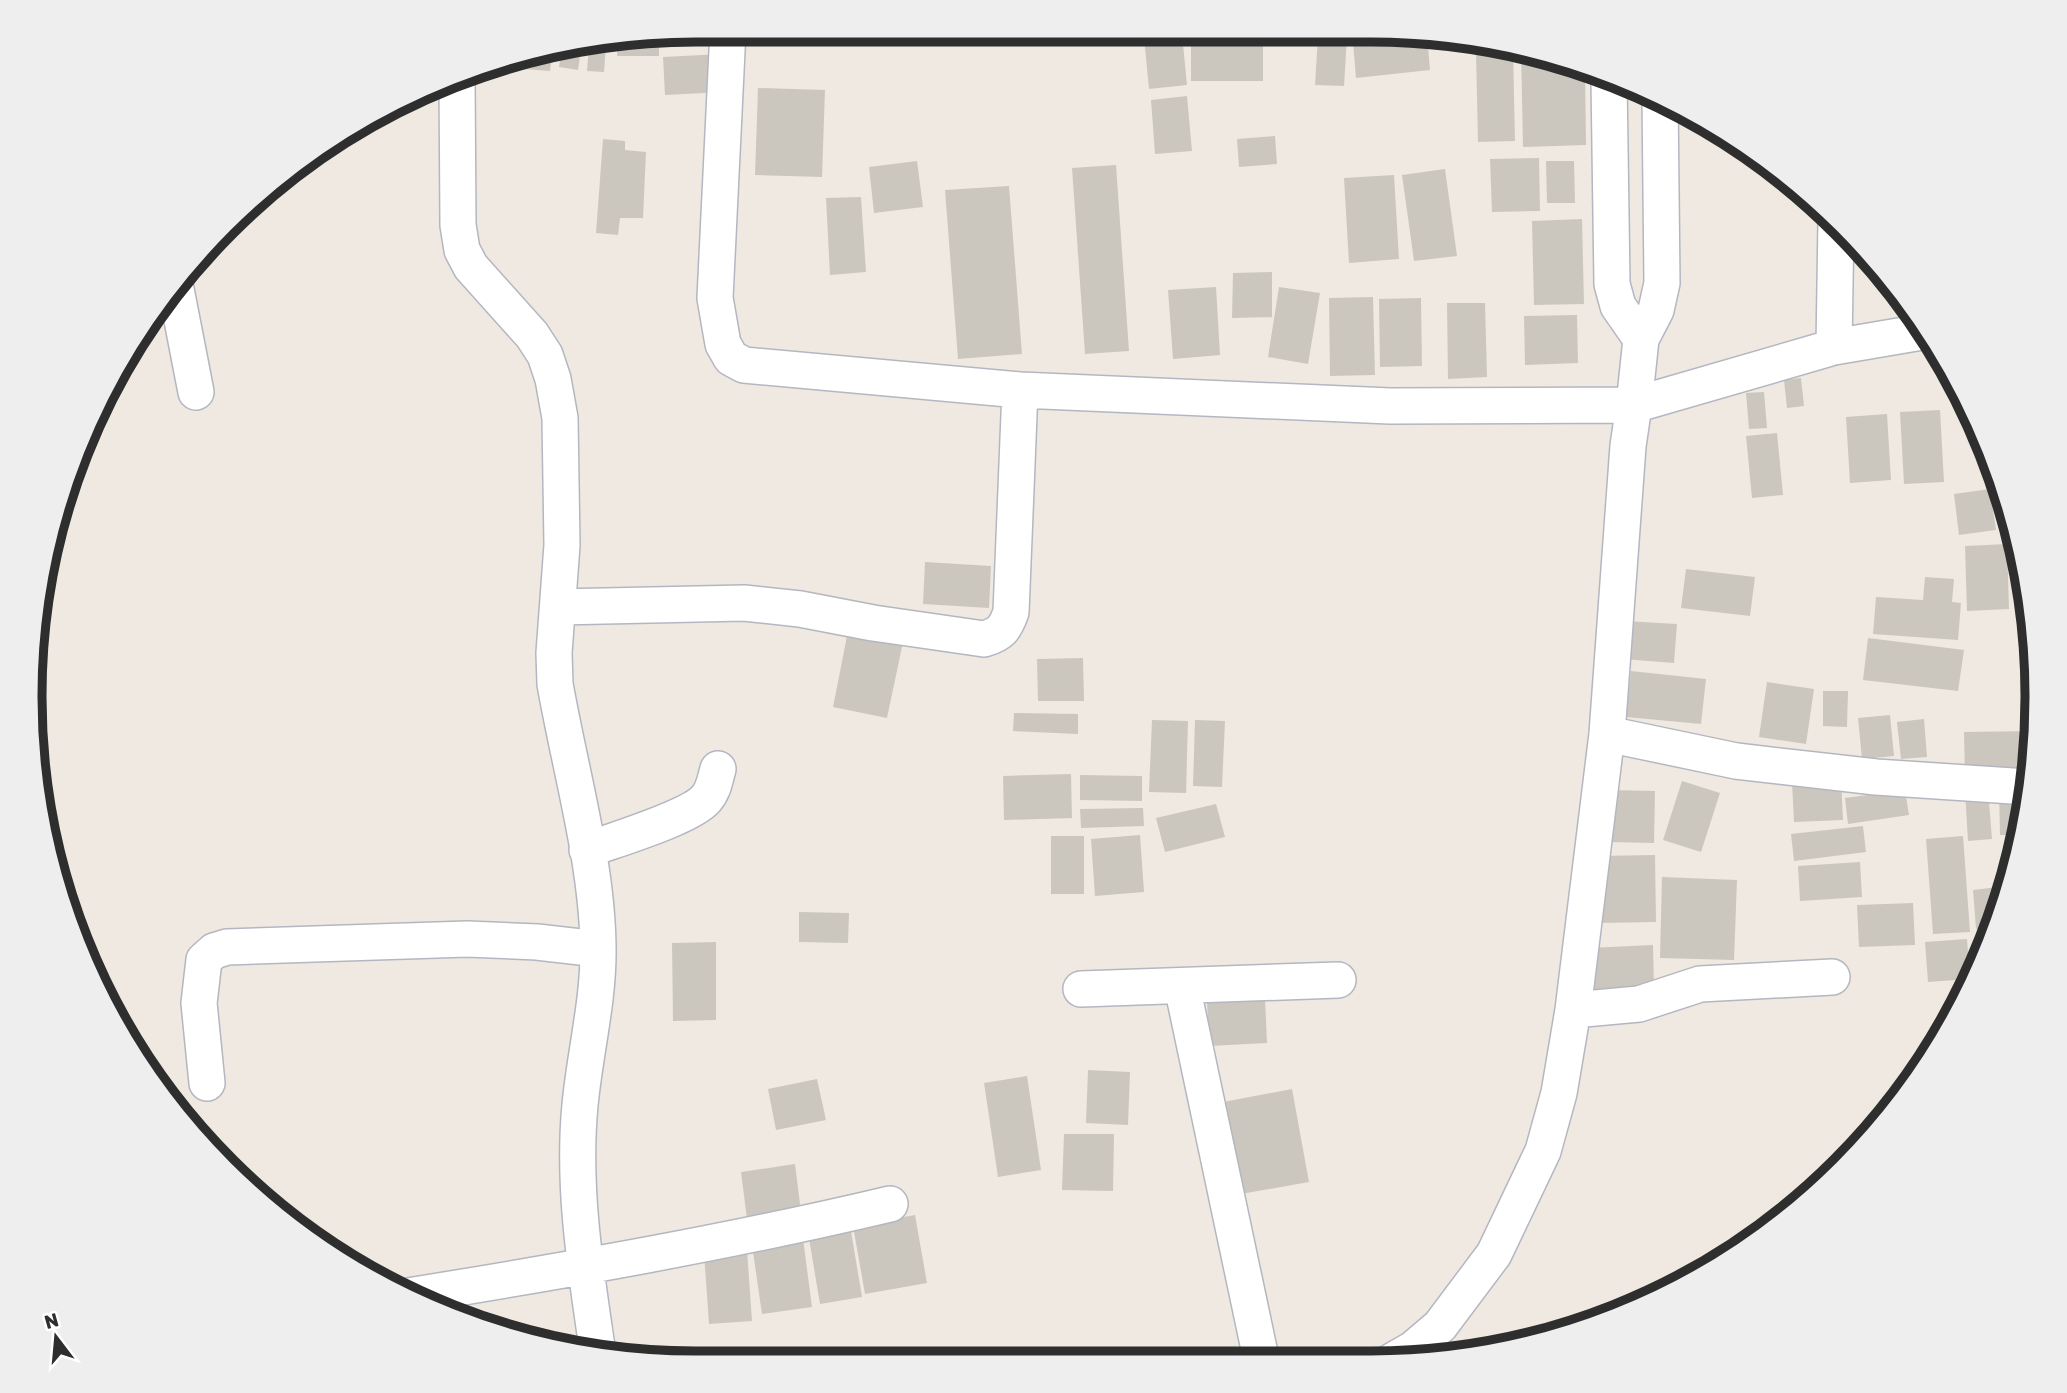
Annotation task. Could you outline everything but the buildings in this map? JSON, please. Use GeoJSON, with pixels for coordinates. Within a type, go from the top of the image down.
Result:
{"type":"FeatureCollection","features":[{"type":"Feature","properties":{"kind":"street"},"geometry":{"type":"LineString","coordinates":[[727,42],[715,298],[723,344],[731,358],[744,365],[1020,390],[1390,406],[1634,405],[1834,347],[1915,333]]}},
{"type":"Feature","properties":{"kind":"street"},"geometry":{"type":"LineString","coordinates":[[457,88],[458,225],[462,250],[471,267],[532,335],[545,355],[553,379],[560,418],[562,545],[554,653],[555,684],[596,898],[598,949],[594,1009],[579,1118],[578,1165],[585,1268],[596,1343]]}},
{"type":"Feature","properties":{"kind":"street"},"geometry":{"type":"LineString","coordinates":[[1609,88],[1612,284],[1618,306],[1641,339]]}},
{"type":"Feature","properties":{"kind":"street"},"geometry":{"type":"LineString","coordinates":[[1411,1350],[1440,1326],[1494,1254],[1543,1151],[1559,1093],[1573,1010],[1607,734],[1628,446],[1641,339],[1656,310],[1662,283],[1667,113]]}},
{"type":"Feature","properties":{"kind":"street"},"geometry":{"type":"LineString","coordinates":[[1834,347],[1836,237]]}},
{"type":"Feature","properties":{"kind":"street"},"geometry":{"type":"LineString","coordinates":[[178,297],[196,392]]}},
{"type":"Feature","properties":{"kind":"street"},"geometry":{"type":"LineString","coordinates":[[558,607],[744,603],[800,609],[984,639],[999,634],[1005,628],[1011,612],[1020,390]]}},
{"type":"Feature","properties":{"kind":"street"},"geometry":{"type":"LineString","coordinates":[[1607,734],[1736,761],[1876,777],[2018,786]]}},
{"type":"Feature","properties":{"kind":"street"},"geometry":{"type":"LineString","coordinates":[[587,850],[692,811],[706,799],[718,769]]}},
{"type":"Feature","properties":{"kind":"street"},"geometry":{"type":"LineString","coordinates":[[207,1083],[199,1003],[204,960],[214,951],[227,947],[467,939],[537,942],[598,949]]}},
{"type":"Feature","properties":{"kind":"street"},"geometry":{"type":"LineString","coordinates":[[1573,1010],[1639,1004],[1700,984],[1832,977]]}},
{"type":"Feature","properties":{"kind":"street"},"geometry":{"type":"LineString","coordinates":[[1081,989],[1338,980]]}},
{"type":"Feature","properties":{"kind":"street"},"geometry":{"type":"LineString","coordinates":[[1182,986],[1259,1351]]}},
{"type":"Feature","properties":{"kind":"street"},"geometry":{"type":"LineString","coordinates":[[427,1293],[585,1268],[737,1239],[890,1204]]}}]}
